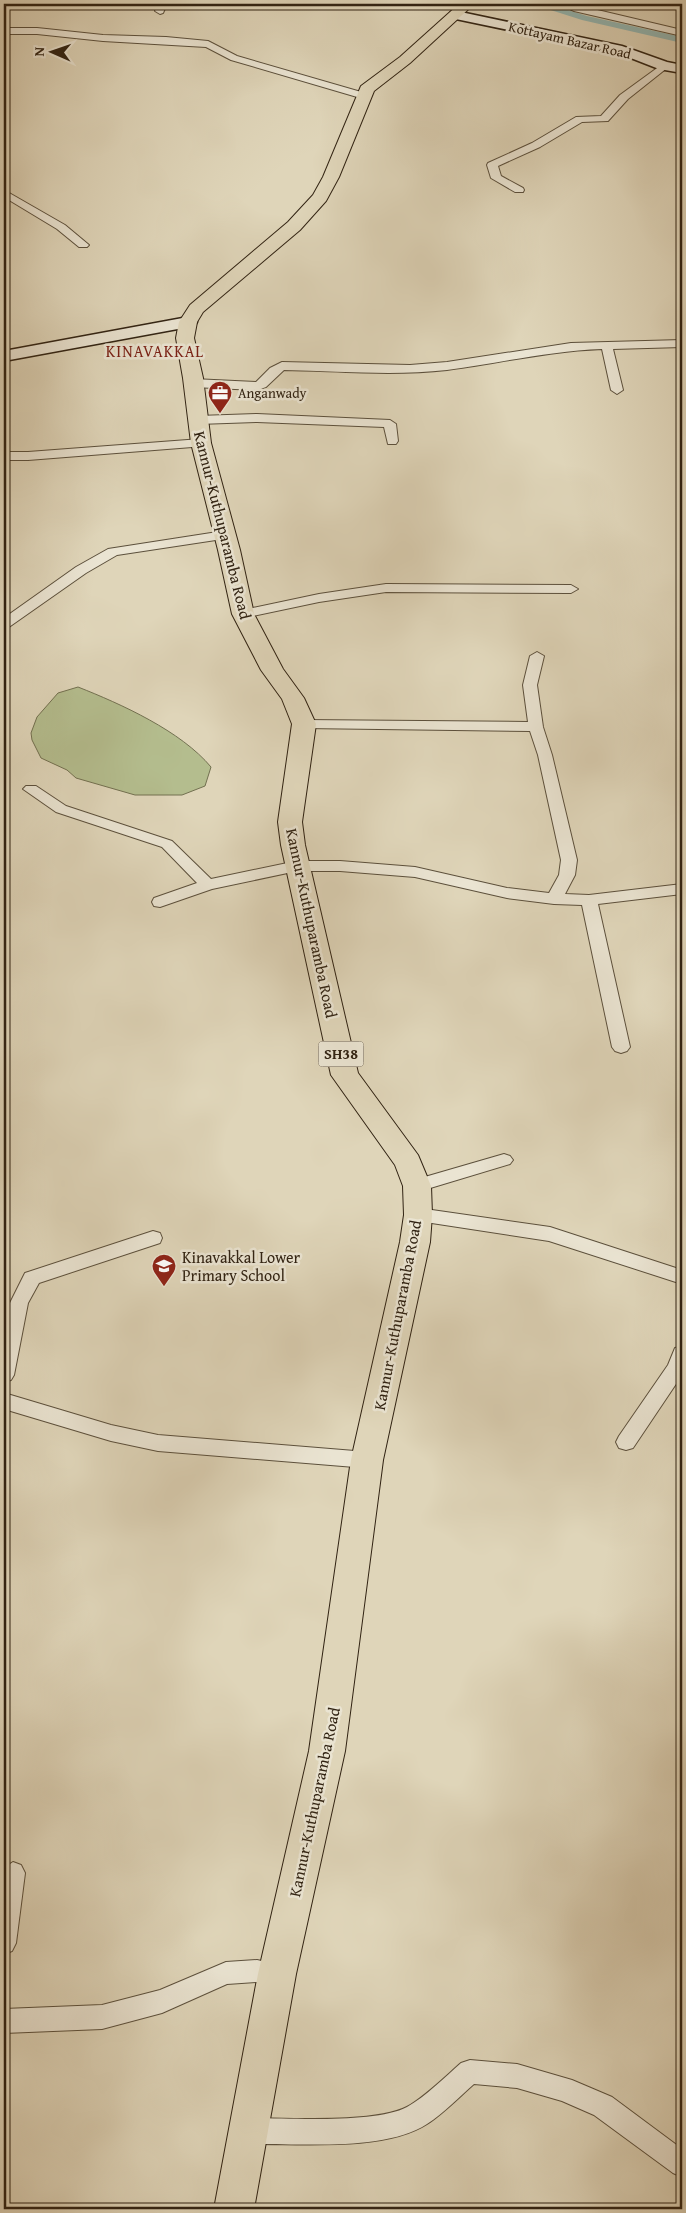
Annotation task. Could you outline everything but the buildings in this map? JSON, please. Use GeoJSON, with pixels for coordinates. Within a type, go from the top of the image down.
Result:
{"type":"FeatureCollection","features":[{"type":"Feature","properties":{"kind":"main road","name":"Kottayam Bazar Road"},"geometry":{"type":"LineString","coordinates":[[462,9],[622,50],[664,66],[682,69]]}},
{"type":"Feature","properties":{"kind":"main road"},"geometry":{"type":"LineString","coordinates":[[4,356],[188,322],[196,309],[294,226],[320,197],[341,153],[364,96],[372,84],[405,60],[462,9]]}},
{"type":"Feature","properties":{"kind":"main road","name":"Kannur-Kuthuparamba Road"},"geometry":{"type":"LineString","coordinates":[[188,322],[185,338],[199,432],[243,614],[272,670],[293,698],[304,724],[290,822],[298,866],[345,1075],[408,1162],[417,1186],[418,1215],[415,1242],[367,1460],[327,1751],[277,1974],[234,2209]]}},
{"type":"Feature","properties":{"kind":"street"},"geometry":{"type":"LineString","coordinates":[[564,4],[577,9],[682,33]]}},
{"type":"Feature","properties":{"kind":"street"},"geometry":{"type":"LineString","coordinates":[[4,31],[37,31],[103,38],[166,40],[208,44],[234,58],[364,96]]}},
{"type":"Feature","properties":{"kind":"street"},"geometry":{"type":"LineString","coordinates":[[519,190],[496,178],[492,165],[536,145],[580,119],[604,119],[624,97],[664,66]]}},
{"type":"Feature","properties":{"kind":"street"},"geometry":{"type":"LineString","coordinates":[[4,194],[61,227],[83,246]]}},
{"type":"Feature","properties":{"kind":"street"},"geometry":{"type":"LineString","coordinates":[[193,383],[258,386],[264,383],[272,371],[282,366],[410,369],[447,366],[571,347],[607,347],[682,342]]}},
{"type":"Feature","properties":{"kind":"street"},"geometry":{"type":"LineString","coordinates":[[607,347],[617,390]]}},
{"type":"Feature","properties":{"kind":"street"},"geometry":{"type":"LineString","coordinates":[[4,456],[28,456],[199,432],[256,418],[390,424],[392,441]]}},
{"type":"Feature","properties":{"kind":"street"},"geometry":{"type":"LineString","coordinates":[[4,624],[81,570],[112,552],[224,535]]}},
{"type":"Feature","properties":{"kind":"street"},"geometry":{"type":"LineString","coordinates":[[243,614],[319,598],[386,588],[571,590]]}},
{"type":"Feature","properties":{"kind":"street"},"geometry":{"type":"LineString","coordinates":[[537,656],[530,685],[536,727],[545,754],[569,860],[567,874],[554,899]]}},
{"type":"Feature","properties":{"kind":"street"},"geometry":{"type":"LineString","coordinates":[[304,724],[536,727]]}},
{"type":"Feature","properties":{"kind":"street"},"geometry":{"type":"LineString","coordinates":[[31,790],[61,809],[167,844],[208,885]]}},
{"type":"Feature","properties":{"kind":"street"},"geometry":{"type":"LineString","coordinates":[[160,902],[208,885],[298,866],[340,866],[414,872],[507,893],[554,899],[588,900],[682,889]]}},
{"type":"Feature","properties":{"kind":"street"},"geometry":{"type":"LineString","coordinates":[[588,900],[621,1047]]}},
{"type":"Feature","properties":{"kind":"street"},"geometry":{"type":"LineString","coordinates":[[417,1186],[504,1160]]}},
{"type":"Feature","properties":{"kind":"street"},"geometry":{"type":"LineString","coordinates":[[418,1215],[550,1234],[682,1277]]}},
{"type":"Feature","properties":{"kind":"street"},"geometry":{"type":"LineString","coordinates":[[4,1375],[19,1303],[32,1278],[152,1238]]}},
{"type":"Feature","properties":{"kind":"street"},"geometry":{"type":"LineString","coordinates":[[626,1442],[676,1367],[682,1353]]}},
{"type":"Feature","properties":{"kind":"street"},"geometry":{"type":"LineString","coordinates":[[4,1401],[111,1433],[158,1443],[367,1460]]}},
{"type":"Feature","properties":{"kind":"street"},"geometry":{"type":"LineString","coordinates":[[4,1943],[13,1874]]}},
{"type":"Feature","properties":{"kind":"street"},"geometry":{"type":"LineString","coordinates":[[4,2021],[102,2017],[162,2001],[226,1973],[257,1971],[277,1974]]}},
{"type":"Feature","properties":{"kind":"street"},"geometry":{"type":"LineString","coordinates":[[247,2131],[356,2130],[396,2126],[418,2115],[470,2072],[518,2076],[563,2089],[603,2106],[682,2164]]}},
{"type":"Feature","properties":{"kind":"green space"},"geometry":{"type":"Polygon","coordinates":[[[78,687],[131,710],[184,742],[211,767],[205,786],[182,795],[135,795],[76,778],[67,770],[41,758],[32,740],[31,733],[37,717],[58,693],[78,687]]]}},
{"type":"Feature","properties":{"kind":"waterway"},"geometry":{"type":"LineString","coordinates":[[541,4],[585,18],[682,40]]}},
{"type":"Feature","properties":{"kind":"place","name":"Anganwady"},"geometry":{"type":"Point","coordinates":[220,414]}},
{"type":"Feature","properties":{"kind":"place","name":"Kinavakkal Lower Primary School"},"geometry":{"type":"Point","coordinates":[164,1287]}},
{"type":"Feature","properties":{"kind":"district","name":"KINAVAKKAL"},"geometry":{"type":"Point","coordinates":[155,351]}}]}
